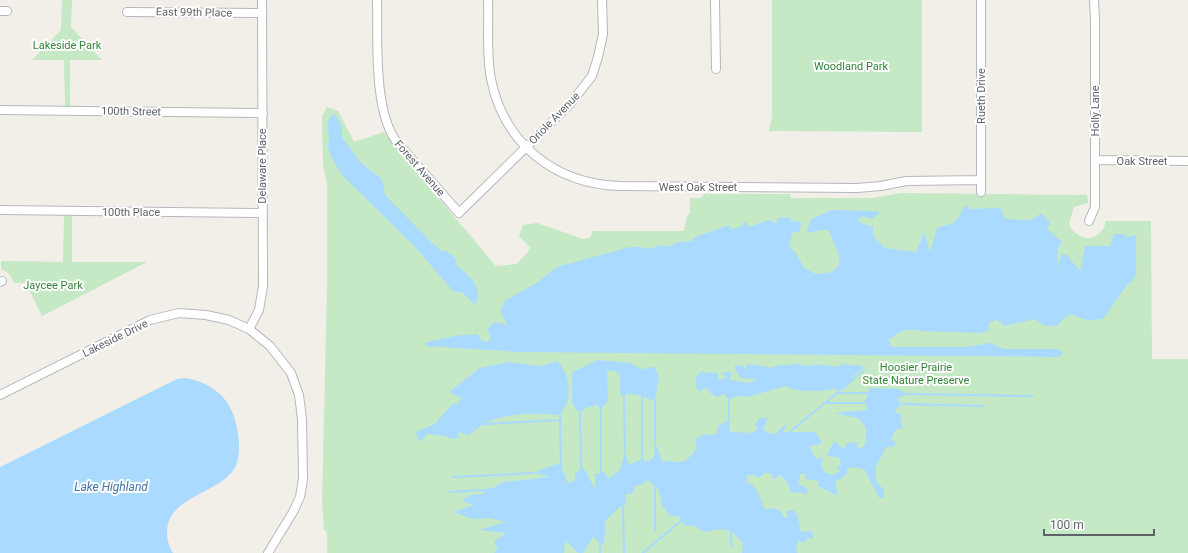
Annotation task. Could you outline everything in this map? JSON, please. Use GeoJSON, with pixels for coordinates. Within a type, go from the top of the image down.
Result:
{"type":"FeatureCollection","features":[{"type":"Feature","properties":{"kind":"street","name":"Delaware Place"},"geometry":{"type":"LineString","coordinates":[[249,329],[259,310],[263,286],[262,0]]}},
{"type":"Feature","properties":{"kind":"street","name":"Forest Avenue"},"geometry":{"type":"LineString","coordinates":[[377,0],[378,74],[383,106],[389,127],[396,140],[459,213]]}},
{"type":"Feature","properties":{"kind":"street","name":"West Oak Street"},"geometry":{"type":"LineString","coordinates":[[488,0],[491,79],[498,103],[509,125],[526,147],[540,160],[562,173],[588,183],[612,186],[858,188],[881,186],[906,181],[981,180]]}},
{"type":"Feature","properties":{"kind":"street","name":"Oriole Avenue"},"geometry":{"type":"LineString","coordinates":[[459,213],[570,104],[592,76],[598,57],[602,34],[602,0]]}},
{"type":"Feature","properties":{"kind":"street"},"geometry":{"type":"LineString","coordinates":[[715,0],[716,69]]}},
{"type":"Feature","properties":{"kind":"street","name":"Rueth Drive"},"geometry":{"type":"LineString","coordinates":[[981,0],[981,192]]}},
{"type":"Feature","properties":{"kind":"street","name":"Holly Lane"},"geometry":{"type":"LineString","coordinates":[[1089,221],[1095,207],[1094,0]]}},
{"type":"Feature","properties":{"kind":"street","name":"East 99th Place"},"geometry":{"type":"LineString","coordinates":[[127,12],[262,13]]}},
{"type":"Feature","properties":{"kind":"street","name":"100th Street"},"geometry":{"type":"LineString","coordinates":[[0,110],[262,113]]}},
{"type":"Feature","properties":{"kind":"street","name":"Oak Street"},"geometry":{"type":"LineString","coordinates":[[1095,160],[1188,161]]}},
{"type":"Feature","properties":{"kind":"street","name":"100th Place"},"geometry":{"type":"LineString","coordinates":[[0,210],[262,213]]}},
{"type":"Feature","properties":{"kind":"street","name":"Lakeside Drive"},"geometry":{"type":"LineString","coordinates":[[0,395],[150,320],[179,313],[206,315],[229,320],[249,329],[270,346],[291,373],[299,395],[302,419],[303,480],[300,497],[293,512],[268,553]]}},
{"type":"Feature","properties":{"kind":"green space","name":"Lakeside Park"},"geometry":{"type":"Polygon","coordinates":[[[62,0],[72,0],[71,27],[102,60],[70,60],[70,106],[65,106],[64,60],[32,60],[61,30],[62,0]]]}},
{"type":"Feature","properties":{"kind":"green space","name":"Woodland Park"},"geometry":{"type":"Polygon","coordinates":[[[772,0],[922,0],[922,132],[769,131],[772,117],[772,0]]]}},
{"type":"Feature","properties":{"kind":"green space","name":"Hoosier Prairie State Nature Preserve"},"geometry":{"type":"Polygon","coordinates":[[[327,107],[338,111],[354,142],[384,132],[389,140],[496,266],[517,264],[527,253],[530,247],[519,236],[523,225],[537,223],[583,239],[590,238],[593,231],[684,231],[687,217],[690,212],[690,198],[701,198],[704,194],[790,194],[791,198],[871,198],[901,193],[1087,195],[1088,203],[1074,207],[1069,224],[1074,232],[1082,237],[1091,238],[1096,236],[1102,230],[1106,221],[1151,221],[1152,359],[1188,359],[1188,553],[327,553],[327,532],[324,530],[322,502],[327,287],[327,185],[323,164],[322,116],[327,107]]]}},
{"type":"Feature","properties":{"kind":"green space","name":"Jaycee Park"},"geometry":{"type":"Polygon","coordinates":[[[64,216],[72,216],[72,262],[147,262],[42,316],[26,283],[13,283],[9,274],[1,269],[1,261],[63,262],[64,216]]]}},
{"type":"Feature","properties":{"kind":"water"},"geometry":{"type":"Polygon","coordinates":[[[335,114],[342,127],[342,137],[362,164],[382,179],[385,195],[430,241],[440,250],[448,252],[456,259],[456,265],[474,282],[478,292],[475,305],[463,293],[453,291],[416,248],[344,177],[328,148],[328,120],[335,114]]]}},
{"type":"Feature","properties":{"kind":"water"},"geometry":{"type":"Polygon","coordinates":[[[966,204],[970,209],[1001,208],[1005,219],[1032,220],[1041,213],[1050,223],[1047,229],[1062,242],[1058,248],[1057,268],[1062,254],[1067,255],[1080,271],[1085,246],[1110,246],[1114,234],[1124,234],[1126,237],[1136,235],[1136,272],[1133,280],[1127,285],[1103,319],[1090,320],[1070,315],[1057,326],[1045,326],[1035,319],[1005,326],[997,320],[989,323],[988,331],[979,333],[907,330],[888,340],[892,347],[967,347],[990,343],[1004,349],[1058,349],[1063,353],[1059,357],[520,352],[426,346],[425,343],[454,336],[477,334],[482,341],[488,342],[491,337],[487,329],[495,322],[507,325],[500,310],[506,300],[538,282],[557,267],[630,247],[650,249],[660,245],[667,247],[679,242],[691,241],[697,236],[730,225],[730,229],[741,227],[746,221],[748,227],[769,220],[776,223],[778,218],[789,217],[791,222],[794,220],[802,223],[799,232],[793,232],[789,246],[796,253],[804,268],[816,274],[832,272],[840,265],[838,252],[828,229],[807,233],[810,220],[831,210],[880,212],[872,219],[862,216],[858,222],[873,227],[873,236],[885,248],[916,252],[924,232],[930,252],[937,228],[955,222],[966,204]]]}},
{"type":"Feature","properties":{"kind":"water"},"geometry":{"type":"Polygon","coordinates":[[[598,360],[629,363],[641,369],[655,367],[659,377],[655,401],[635,394],[620,395],[620,373],[607,370],[608,401],[601,409],[597,405],[586,408],[580,413],[572,404],[572,372],[598,360]]]}},
{"type":"Feature","properties":{"kind":"water"},"geometry":{"type":"Polygon","coordinates":[[[557,361],[564,369],[569,389],[569,395],[565,408],[560,415],[512,415],[484,424],[469,435],[458,432],[459,437],[453,439],[428,434],[419,442],[416,432],[435,424],[453,403],[457,404],[462,398],[449,392],[480,368],[509,362],[541,366],[557,361]]]}},
{"type":"Feature","properties":{"kind":"water"},"geometry":{"type":"Polygon","coordinates":[[[798,363],[807,366],[827,365],[839,367],[842,364],[863,366],[862,369],[853,376],[849,385],[837,393],[836,388],[803,391],[785,386],[748,397],[738,396],[729,399],[724,394],[717,397],[710,393],[707,388],[702,389],[701,392],[697,390],[696,376],[704,370],[704,374],[708,372],[717,373],[719,380],[727,376],[721,374],[727,371],[731,374],[730,380],[750,383],[757,379],[740,378],[734,366],[743,365],[745,371],[747,365],[752,364],[771,368],[798,363]]]}},
{"type":"Feature","properties":{"kind":"water","name":"Lake Highland"},"geometry":{"type":"Polygon","coordinates":[[[186,378],[199,381],[209,386],[218,392],[225,400],[231,409],[238,430],[239,452],[236,466],[226,478],[184,503],[175,511],[169,521],[167,533],[168,543],[173,553],[0,553],[0,467],[177,379],[186,378]]]}},
{"type":"Feature","properties":{"kind":"water"},"geometry":{"type":"Polygon","coordinates":[[[870,388],[899,389],[906,394],[897,399],[900,402],[900,406],[894,411],[900,414],[903,429],[896,429],[891,439],[896,443],[894,447],[886,447],[876,467],[876,481],[884,490],[884,498],[879,498],[865,470],[853,467],[847,469],[847,474],[835,482],[838,496],[818,486],[818,481],[805,479],[805,473],[800,475],[798,485],[804,486],[809,492],[804,494],[800,492],[791,493],[787,482],[780,475],[773,479],[770,473],[764,473],[759,478],[753,475],[747,475],[747,482],[756,490],[765,510],[772,508],[781,511],[783,517],[788,517],[786,511],[793,510],[797,514],[801,532],[810,531],[813,534],[813,539],[809,537],[804,543],[798,540],[796,549],[798,553],[742,553],[743,543],[730,531],[722,529],[704,532],[695,526],[685,526],[678,516],[670,516],[662,505],[659,490],[648,480],[643,484],[635,486],[633,494],[626,494],[625,506],[621,506],[606,520],[604,546],[593,537],[583,553],[578,553],[565,540],[564,553],[494,553],[498,548],[494,542],[506,533],[479,530],[506,522],[489,518],[473,519],[453,512],[474,505],[462,501],[470,495],[484,494],[483,490],[495,487],[503,482],[550,477],[533,473],[559,463],[568,483],[575,481],[575,474],[583,467],[595,489],[595,474],[604,472],[608,479],[620,470],[625,452],[629,465],[642,459],[648,462],[654,457],[655,442],[663,463],[669,460],[674,462],[682,462],[697,448],[695,440],[704,434],[712,436],[718,432],[718,427],[729,419],[730,432],[752,433],[758,428],[755,424],[760,418],[768,418],[763,430],[774,435],[786,424],[784,432],[815,432],[822,442],[818,445],[809,446],[816,459],[823,457],[821,465],[824,472],[833,475],[840,471],[837,467],[841,464],[840,458],[827,455],[834,441],[844,449],[847,443],[859,442],[856,446],[860,449],[866,443],[866,427],[858,418],[834,413],[867,410],[865,401],[870,388]]]}},
{"type":"Feature","properties":{"kind":"waterway"},"geometry":{"type":"LineString","coordinates":[[851,381],[864,370]]}},
{"type":"Feature","properties":{"kind":"waterway"},"geometry":{"type":"LineString","coordinates":[[791,431],[837,393],[868,393]]}},
{"type":"Feature","properties":{"kind":"waterway"},"geometry":{"type":"LineString","coordinates":[[906,394],[1033,396]]}},
{"type":"Feature","properties":{"kind":"waterway"},"geometry":{"type":"LineString","coordinates":[[624,395],[625,452]]}},
{"type":"Feature","properties":{"kind":"waterway"},"geometry":{"type":"LineString","coordinates":[[642,397],[642,459]]}},
{"type":"Feature","properties":{"kind":"waterway"},"geometry":{"type":"LineString","coordinates":[[729,399],[729,419]]}},
{"type":"Feature","properties":{"kind":"waterway"},"geometry":{"type":"LineString","coordinates":[[655,401],[655,442]]}},
{"type":"Feature","properties":{"kind":"waterway"},"geometry":{"type":"LineString","coordinates":[[826,403],[866,403]]}},
{"type":"Feature","properties":{"kind":"waterway"},"geometry":{"type":"LineString","coordinates":[[900,404],[983,406]]}},
{"type":"Feature","properties":{"kind":"waterway"},"geometry":{"type":"LineString","coordinates":[[601,409],[601,473]]}},
{"type":"Feature","properties":{"kind":"waterway"},"geometry":{"type":"LineString","coordinates":[[580,413],[581,468]]}},
{"type":"Feature","properties":{"kind":"waterway"},"geometry":{"type":"LineString","coordinates":[[560,415],[561,467]]}},
{"type":"Feature","properties":{"kind":"waterway"},"geometry":{"type":"LineString","coordinates":[[484,424],[560,420]]}},
{"type":"Feature","properties":{"kind":"waterway"},"geometry":{"type":"LineString","coordinates":[[453,477],[533,473]]}},
{"type":"Feature","properties":{"kind":"waterway"},"geometry":{"type":"LineString","coordinates":[[655,486],[655,530]]}},
{"type":"Feature","properties":{"kind":"waterway"},"geometry":{"type":"LineString","coordinates":[[450,492],[483,490]]}},
{"type":"Feature","properties":{"kind":"waterway"},"geometry":{"type":"LineString","coordinates":[[623,506],[624,553]]}},
{"type":"Feature","properties":{"kind":"waterway"},"geometry":{"type":"LineString","coordinates":[[643,553],[681,521]]}},
{"type":"Feature","properties":{"kind":"waterway"},"geometry":{"type":"LineString","coordinates":[[731,532],[731,546]]}},
{"type":"Feature","properties":{"kind":"waterway"},"geometry":{"type":"LineString","coordinates":[[600,543],[600,553]]}}]}
